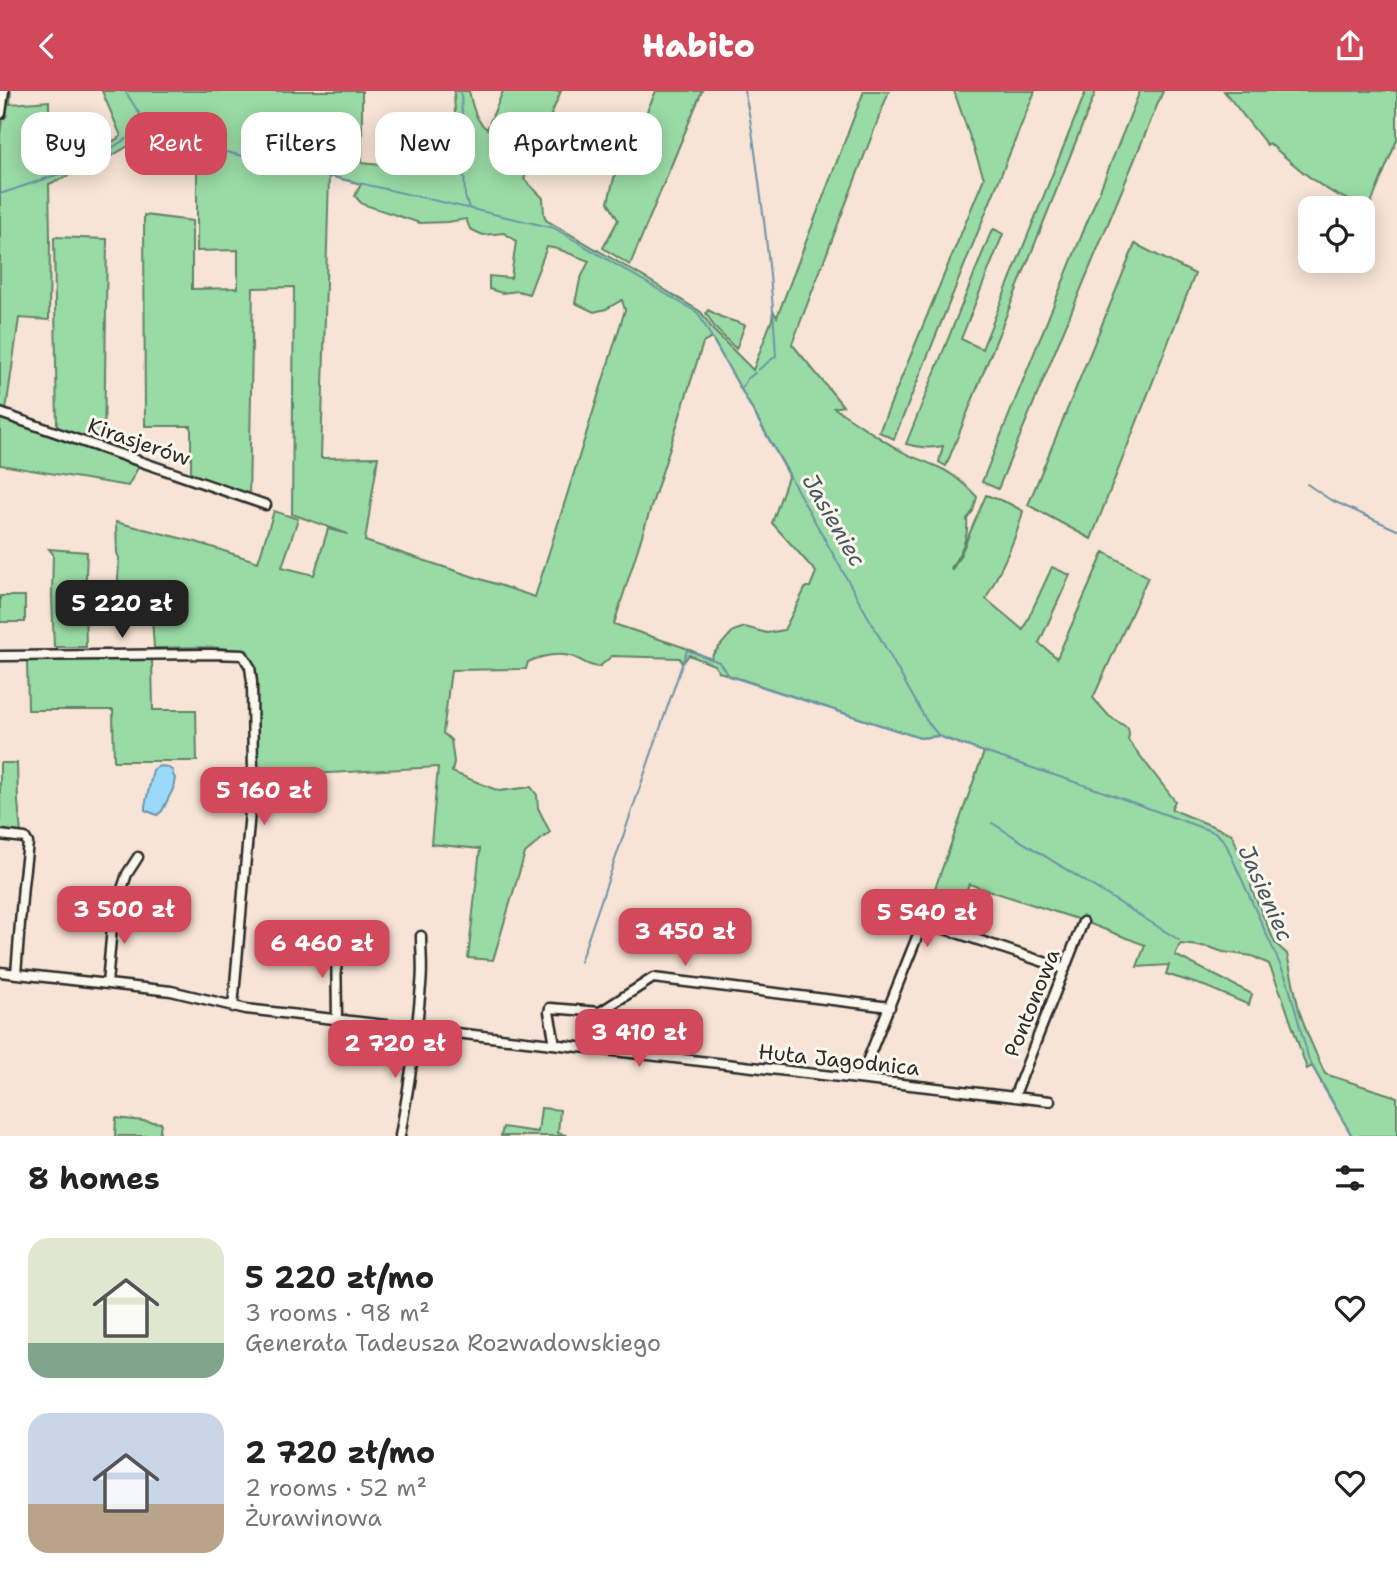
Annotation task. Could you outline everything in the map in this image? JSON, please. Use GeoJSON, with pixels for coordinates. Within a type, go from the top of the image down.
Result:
{"type":"FeatureCollection","features":[{"type":"Feature","properties":{"kind":"street"},"geometry":{"type":"LineString","coordinates":[[0,113],[3,91]]}},
{"type":"Feature","properties":{"kind":"street","name":"Kirasjerów"},"geometry":{"type":"LineString","coordinates":[[0,413],[266,505]]}},
{"type":"Feature","properties":{"kind":"street"},"geometry":{"type":"LineString","coordinates":[[0,656],[243,656],[250,667],[252,681],[253,777],[233,1007]]}},
{"type":"Feature","properties":{"kind":"street"},"geometry":{"type":"LineString","coordinates":[[0,835],[24,838],[28,843],[16,974]]}},
{"type":"Feature","properties":{"kind":"street"},"geometry":{"type":"LineString","coordinates":[[107,984],[114,904],[118,901],[127,873],[138,857]]}},
{"type":"Feature","properties":{"kind":"street","name":"Pontonowa"},"geometry":{"type":"LineString","coordinates":[[1014,1097],[1083,922]]}},
{"type":"Feature","properties":{"kind":"street"},"geometry":{"type":"LineString","coordinates":[[860,1079],[919,932],[926,925],[1065,969]]}},
{"type":"Feature","properties":{"kind":"street"},"geometry":{"type":"LineString","coordinates":[[400,1136],[409,1088],[422,982],[421,936]]}},
{"type":"Feature","properties":{"kind":"street"},"geometry":{"type":"LineString","coordinates":[[336,940],[337,1020]]}},
{"type":"Feature","properties":{"kind":"street","name":"Huta Jagodnica"},"geometry":{"type":"LineString","coordinates":[[0,972],[179,993],[233,1007],[337,1020],[1050,1101]]}},
{"type":"Feature","properties":{"kind":"street"},"geometry":{"type":"LineString","coordinates":[[555,1044],[550,1008],[600,1012],[653,978],[890,1007]]}},
{"type":"Feature","properties":{"kind":"green space"},"geometry":{"type":"Polygon","coordinates":[[[6,91],[11,91],[10,104],[49,101],[49,112],[21,112],[21,175],[69,175],[49,184],[49,320],[19,318],[6,410],[0,408],[0,135],[6,91]]]}},
{"type":"Feature","properties":{"kind":"green space"},"geometry":{"type":"Polygon","coordinates":[[[102,91],[362,91],[362,163],[375,164],[375,175],[475,175],[475,112],[483,126],[487,129],[489,124],[489,175],[526,175],[524,179],[543,198],[546,220],[701,312],[713,330],[753,370],[773,311],[777,317],[864,91],[889,91],[792,344],[843,406],[834,408],[885,442],[951,474],[977,497],[973,511],[967,519],[964,545],[952,570],[960,556],[986,495],[1023,511],[1012,544],[986,599],[1023,630],[1052,567],[1070,575],[1039,643],[1057,658],[1104,552],[1148,577],[1093,698],[1109,716],[1128,728],[1128,740],[1175,801],[1171,809],[1232,834],[1242,859],[1246,858],[1252,890],[1275,943],[1287,954],[1299,1010],[1325,1074],[1397,1097],[1397,1136],[1352,1136],[1312,1066],[1307,1069],[1269,964],[1252,956],[1180,944],[1175,955],[1252,994],[1249,1005],[1207,987],[1166,974],[1169,965],[1137,967],[1145,945],[1080,920],[969,884],[951,926],[924,919],[984,752],[939,736],[920,738],[719,672],[714,665],[689,655],[682,664],[680,658],[612,656],[599,667],[565,655],[553,655],[528,662],[526,669],[451,670],[443,733],[451,740],[454,762],[452,772],[499,791],[531,787],[537,795],[538,808],[550,832],[525,853],[493,960],[468,958],[480,849],[431,844],[438,767],[257,777],[255,692],[250,661],[246,654],[216,648],[154,648],[151,603],[117,602],[119,558],[116,522],[196,542],[258,562],[274,511],[298,519],[282,567],[314,575],[328,529],[348,534],[292,514],[294,287],[253,288],[249,499],[191,479],[191,426],[145,426],[144,215],[192,221],[192,289],[238,288],[238,250],[197,251],[197,175],[227,175],[227,112],[125,112],[125,148],[111,156],[111,143],[121,136],[102,91]],[[329,176],[321,458],[378,457],[365,541],[535,597],[625,310],[622,300],[594,312],[575,303],[580,280],[589,261],[547,247],[529,294],[518,291],[502,293],[489,289],[489,276],[511,278],[516,241],[504,233],[483,235],[470,229],[466,219],[420,223],[362,204],[355,196],[361,184],[329,176]],[[712,338],[703,343],[614,624],[711,659],[733,631],[745,627],[767,633],[784,630],[816,572],[772,523],[789,474],[712,338]]]}},
{"type":"Feature","properties":{"kind":"green space"},"geometry":{"type":"Polygon","coordinates":[[[454,91],[469,91],[475,112],[455,112],[454,91]]]}},
{"type":"Feature","properties":{"kind":"green space"},"geometry":{"type":"Polygon","coordinates":[[[503,91],[561,91],[552,112],[494,112],[503,91]]]}},
{"type":"Feature","properties":{"kind":"green space"},"geometry":{"type":"Polygon","coordinates":[[[656,91],[702,91],[630,265],[603,248],[618,220],[608,202],[615,175],[662,175],[662,112],[647,112],[656,91]]]}},
{"type":"Feature","properties":{"kind":"green space"},"geometry":{"type":"Polygon","coordinates":[[[954,91],[1035,91],[894,439],[879,432],[984,178],[954,91]]]}},
{"type":"Feature","properties":{"kind":"green space"},"geometry":{"type":"Polygon","coordinates":[[[1086,91],[1096,91],[946,466],[939,462],[943,446],[906,444],[994,229],[1003,234],[961,339],[982,349],[1086,91]]]}},
{"type":"Feature","properties":{"kind":"green space"},"geometry":{"type":"Polygon","coordinates":[[[1140,91],[1163,91],[998,489],[982,482],[1140,91]]]}},
{"type":"Feature","properties":{"kind":"green space"},"geometry":{"type":"Polygon","coordinates":[[[1224,91],[1397,91],[1397,140],[1374,196],[1339,196],[1303,173],[1269,143],[1267,145],[1224,91]]]}},
{"type":"Feature","properties":{"kind":"green space"},"geometry":{"type":"Polygon","coordinates":[[[54,237],[107,239],[104,448],[57,429],[54,237]]]}},
{"type":"Feature","properties":{"kind":"green space"},"geometry":{"type":"Polygon","coordinates":[[[1135,244],[1195,274],[1091,539],[1028,505],[1135,244]]]}},
{"type":"Feature","properties":{"kind":"green space"},"geometry":{"type":"Polygon","coordinates":[[[708,310],[745,325],[736,349],[715,328],[706,313],[708,310]]]}},
{"type":"Feature","properties":{"kind":"green space"},"geometry":{"type":"Polygon","coordinates":[[[0,418],[140,464],[128,486],[0,465],[0,418]]]}},
{"type":"Feature","properties":{"kind":"green space"},"geometry":{"type":"Polygon","coordinates":[[[49,549],[87,552],[86,647],[54,647],[53,554],[49,549]]]}},
{"type":"Feature","properties":{"kind":"green space"},"geometry":{"type":"Polygon","coordinates":[[[0,596],[25,596],[25,622],[0,622],[0,596]]]}},
{"type":"Feature","properties":{"kind":"green space"},"geometry":{"type":"Polygon","coordinates":[[[152,658],[153,710],[196,710],[197,761],[114,761],[113,710],[28,710],[27,659],[152,658]]]}},
{"type":"Feature","properties":{"kind":"green space"},"geometry":{"type":"Polygon","coordinates":[[[0,763],[17,763],[21,834],[0,830],[0,763]]]}},
{"type":"Feature","properties":{"kind":"green space"},"geometry":{"type":"Polygon","coordinates":[[[541,1108],[560,1110],[558,1133],[566,1136],[501,1136],[503,1127],[538,1132],[541,1108]]]}},
{"type":"Feature","properties":{"kind":"green space"},"geometry":{"type":"Polygon","coordinates":[[[116,1118],[161,1123],[159,1136],[115,1136],[116,1118]]]}},
{"type":"Feature","properties":{"kind":"water"},"geometry":{"type":"Polygon","coordinates":[[[161,766],[173,771],[175,778],[173,789],[162,811],[157,815],[145,810],[145,806],[153,770],[161,766]]]}},
{"type":"Feature","properties":{"kind":"waterway","name":"Jasieniec"},"geometry":{"type":"LineString","coordinates":[[125,91],[138,112]]}},
{"type":"Feature","properties":{"kind":"waterway"},"geometry":{"type":"LineString","coordinates":[[461,91],[465,196],[469,208]]}},
{"type":"Feature","properties":{"kind":"waterway"},"geometry":{"type":"LineString","coordinates":[[744,91],[765,225],[776,356],[758,370]]}},
{"type":"Feature","properties":{"kind":"waterway"},"geometry":{"type":"LineString","coordinates":[[0,194],[83,166],[125,140]]}},
{"type":"Feature","properties":{"kind":"waterway","name":"Jasieniec"},"geometry":{"type":"LineString","coordinates":[[227,152],[554,228],[698,313],[926,720],[939,736],[948,740],[1096,789],[1216,833],[1225,842],[1287,980],[1309,1060],[1319,1078]]}},
{"type":"Feature","properties":{"kind":"waterway"},"geometry":{"type":"LineString","coordinates":[[742,388],[747,379],[755,373]]}},
{"type":"Feature","properties":{"kind":"waterway"},"geometry":{"type":"LineString","coordinates":[[1307,484],[1329,499],[1397,530]]}},
{"type":"Feature","properties":{"kind":"waterway"},"geometry":{"type":"LineString","coordinates":[[580,962],[687,650],[719,662],[729,676],[920,738],[939,736]]}},
{"type":"Feature","properties":{"kind":"waterway"},"geometry":{"type":"LineString","coordinates":[[992,823],[1179,940]]}},
{"type":"Feature","properties":{"kind":"waterway","name":"Jasieniec"},"geometry":{"type":"LineString","coordinates":[[1321,1083],[1352,1136]]}}]}
